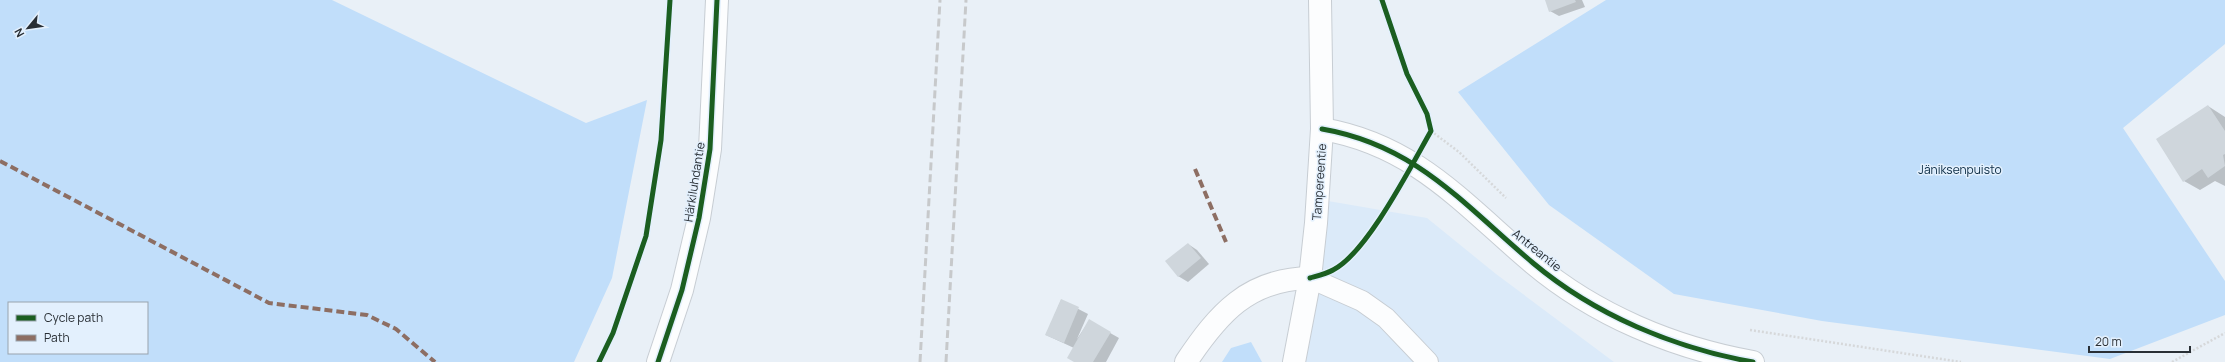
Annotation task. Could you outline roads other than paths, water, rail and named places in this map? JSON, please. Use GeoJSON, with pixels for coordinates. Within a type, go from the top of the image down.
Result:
{"type":"FeatureCollection","features":[{"type":"Feature","properties":{"kind":"street","name":"Härkiluhdantie"},"geometry":{"type":"LineString","coordinates":[[658,362],[682,290],[699,218],[710,148],[717,0]]}},
{"type":"Feature","properties":{"kind":"street","name":"Tampereentie"},"geometry":{"type":"LineString","coordinates":[[1294,362],[1310,278],[1322,129],[1320,0]]}},
{"type":"Feature","properties":{"kind":"street","name":"Antreantie"},"geometry":{"type":"LineString","coordinates":[[1322,129],[1349,134],[1376,143],[1413,162],[1483,218],[1533,263],[1599,309],[1660,336],[1713,355],[1753,362]]}},
{"type":"Feature","properties":{"kind":"street"},"geometry":{"type":"LineString","coordinates":[[1186,362],[1206,333],[1220,317],[1245,296],[1267,284],[1281,280],[1310,278]]}},
{"type":"Feature","properties":{"kind":"lane"},"geometry":{"type":"LineString","coordinates":[[1310,278],[1368,306],[1386,318],[1428,362]]}},
{"type":"Feature","properties":{"kind":"railway"},"geometry":{"type":"LineString","coordinates":[[920,362],[940,0]]}},
{"type":"Feature","properties":{"kind":"railway"},"geometry":{"type":"LineString","coordinates":[[946,362],[966,0]]}},
{"type":"Feature","properties":{"kind":"park label","name":"Jäniksenpuisto"},"geometry":{"type":"Point","coordinates":[1960,169]}}]}
